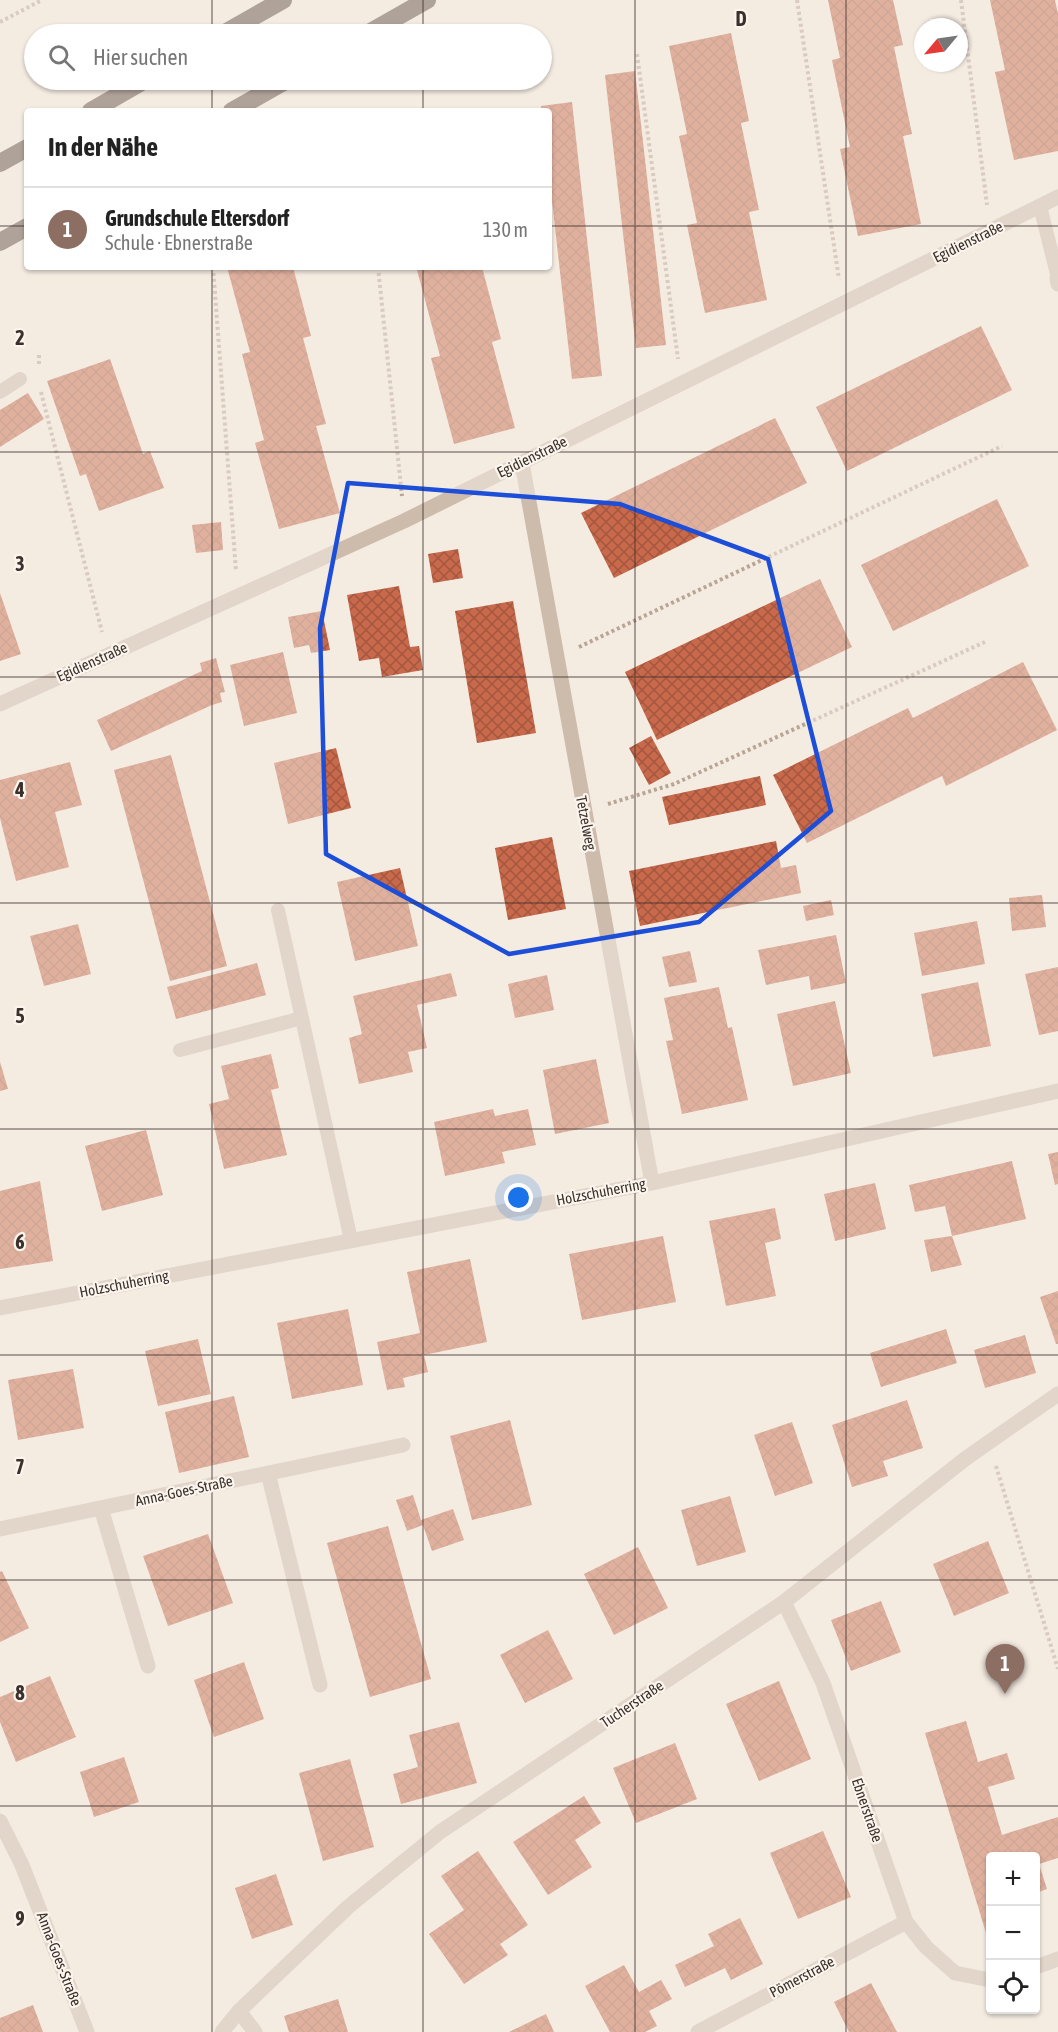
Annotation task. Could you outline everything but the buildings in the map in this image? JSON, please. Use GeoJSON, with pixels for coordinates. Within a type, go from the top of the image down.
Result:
{"type":"FeatureCollection","features":[{"type":"Feature","properties":{"kind":"highway"},"geometry":{"type":"LineString","coordinates":[[241,24],[283,0]]}},
{"type":"Feature","properties":{"kind":"highway"},"geometry":{"type":"LineString","coordinates":[[385,24],[427,0]]}},
{"type":"Feature","properties":{"kind":"highway"},"geometry":{"type":"LineString","coordinates":[[96,108],[128,90]]}},
{"type":"Feature","properties":{"kind":"highway"},"geometry":{"type":"LineString","coordinates":[[237,108],[269,90]]}},
{"type":"Feature","properties":{"kind":"highway"},"geometry":{"type":"LineString","coordinates":[[0,163],[24,150]]}},
{"type":"Feature","properties":{"kind":"highway"},"geometry":{"type":"LineString","coordinates":[[0,242],[24,229]]}},
{"type":"Feature","properties":{"kind":"street","name":"Egidienstraße"},"geometry":{"type":"LineString","coordinates":[[0,704],[404,521],[1058,197]]}},
{"type":"Feature","properties":{"kind":"street"},"geometry":{"type":"LineString","coordinates":[[1058,278],[1058,284]]}},
{"type":"Feature","properties":{"kind":"street","name":"Tetzelweg"},"geometry":{"type":"LineString","coordinates":[[522,463],[652,1183]]}},
{"type":"Feature","properties":{"kind":"street","name":"Holzschuherring"},"geometry":{"type":"LineString","coordinates":[[0,1308],[652,1183],[1058,1091]]}},
{"type":"Feature","properties":{"kind":"street","name":"Tucherstraße"},"geometry":{"type":"LineString","coordinates":[[222,2032],[240,2011],[348,1907],[440,1832],[783,1602],[964,1459],[1058,1394]]}},
{"type":"Feature","properties":{"kind":"street","name":"Anna-Goes-Straße"},"geometry":{"type":"LineString","coordinates":[[0,1529],[403,1445]]}},
{"type":"Feature","properties":{"kind":"street"},"geometry":{"type":"LineString","coordinates":[[268,1473],[320,1685]]}},
{"type":"Feature","properties":{"kind":"street"},"geometry":{"type":"LineString","coordinates":[[101,1508],[148,1666]]}},
{"type":"Feature","properties":{"kind":"street","name":"Ebnerstraße"},"geometry":{"type":"LineString","coordinates":[[783,1602],[823,1683],[906,1922],[926,1947],[955,1973],[986,1979]]}},
{"type":"Feature","properties":{"kind":"street","name":"Anna-Goes-Straße"},"geometry":{"type":"LineString","coordinates":[[0,1821],[22,1865],[87,2032]]}},
{"type":"Feature","properties":{"kind":"street","name":"Pömerstraße"},"geometry":{"type":"LineString","coordinates":[[698,2032],[906,1922]]}},
{"type":"Feature","properties":{"kind":"street"},"geometry":{"type":"LineString","coordinates":[[1040,1964],[1058,1959]]}},
{"type":"Feature","properties":{"kind":"street"},"geometry":{"type":"LineString","coordinates":[[240,2011],[255,2032]]}},
{"type":"Feature","properties":{"kind":"lane"},"geometry":{"type":"LineString","coordinates":[[1040,206],[1058,278]]}},
{"type":"Feature","properties":{"kind":"lane"},"geometry":{"type":"LineString","coordinates":[[0,392],[20,379]]}},
{"type":"Feature","properties":{"kind":"lane"},"geometry":{"type":"LineString","coordinates":[[278,910],[351,1240]]}},
{"type":"Feature","properties":{"kind":"lane"},"geometry":{"type":"LineString","coordinates":[[180,1050],[302,1018]]}},
{"type":"Feature","properties":{"kind":"path"},"geometry":{"type":"LineString","coordinates":[[0,22],[42,0]]}},
{"type":"Feature","properties":{"kind":"path"},"geometry":{"type":"LineString","coordinates":[[797,0],[843,304]]}},
{"type":"Feature","properties":{"kind":"path"},"geometry":{"type":"LineString","coordinates":[[961,0],[990,231]]}},
{"type":"Feature","properties":{"kind":"path"},"geometry":{"type":"LineString","coordinates":[[638,54],[682,384]]}},
{"type":"Feature","properties":{"kind":"path"},"geometry":{"type":"LineString","coordinates":[[213,270],[238,596]]}},
{"type":"Feature","properties":{"kind":"path"},"geometry":{"type":"LineString","coordinates":[[378,270],[404,521]]}},
{"type":"Feature","properties":{"kind":"path"},"geometry":{"type":"LineString","coordinates":[[39,353],[39,372]]}},
{"type":"Feature","properties":{"kind":"path"},"geometry":{"type":"LineString","coordinates":[[39,382],[108,655]]}},
{"type":"Feature","properties":{"kind":"path"},"geometry":{"type":"LineString","coordinates":[[556,658],[1002,446]]}},
{"type":"Feature","properties":{"kind":"path"},"geometry":{"type":"LineString","coordinates":[[584,812],[674,784],[985,642]]}},
{"type":"Feature","properties":{"kind":"path"},"geometry":{"type":"LineString","coordinates":[[989,1442],[1058,1669]]}},
{"type":"Feature","properties":{"kind":"highlighted area"},"geometry":{"type":"Polygon","coordinates":[[[348,483],[620,504],[768,559],[831,811],[699,922],[509,954],[326,854],[320,628],[348,483]]]}},
{"type":"Feature","properties":{"kind":"place","name":"Grundschule Eltersdorf"},"geometry":{"type":"Point","coordinates":[1005,1694]}}]}
